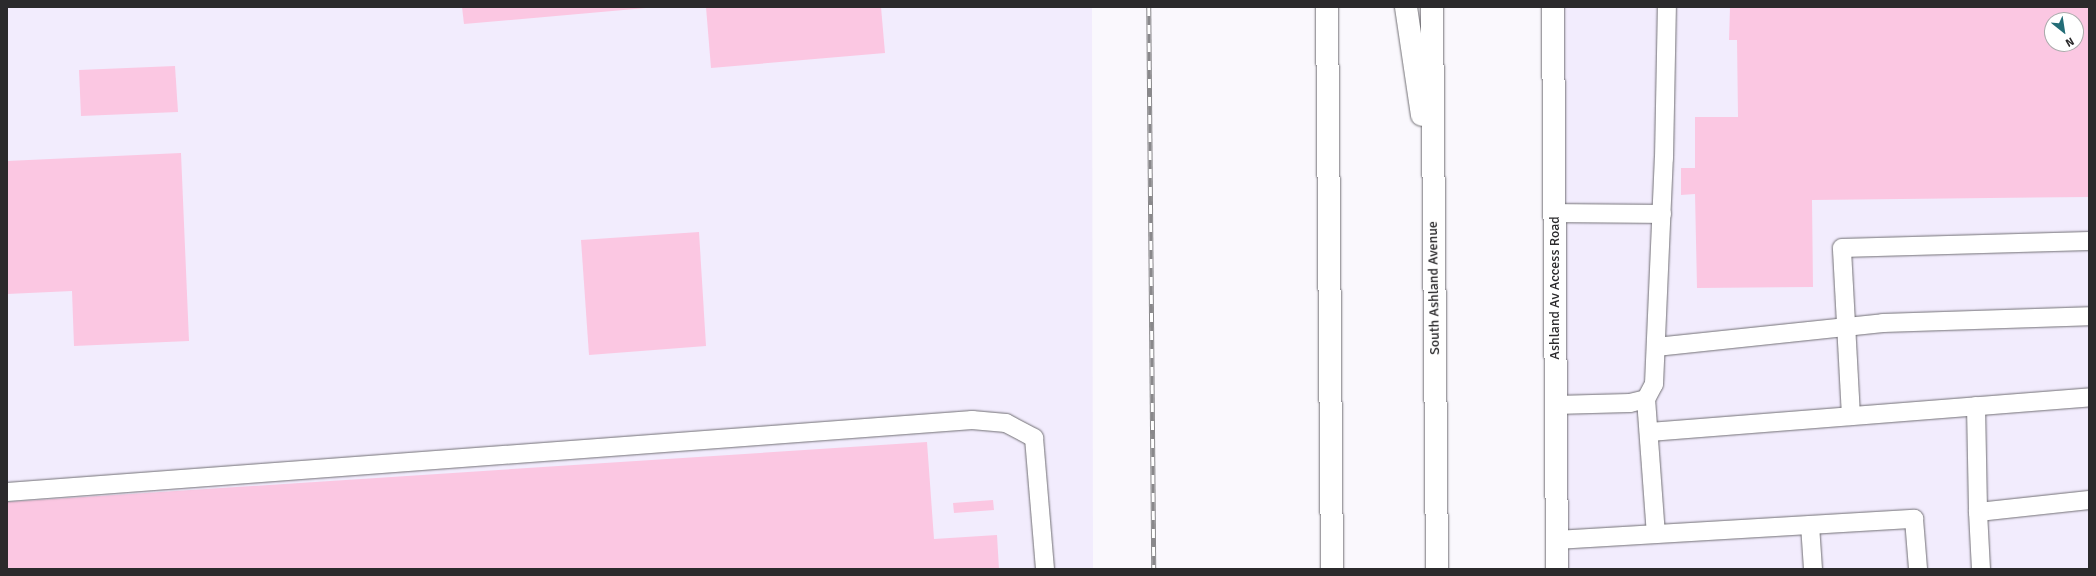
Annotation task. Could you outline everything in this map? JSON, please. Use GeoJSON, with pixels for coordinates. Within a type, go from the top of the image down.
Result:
{"type":"FeatureCollection","features":[{"type":"Feature","properties":{"kind":"main road"},"geometry":{"type":"LineString","coordinates":[[1327,7],[1332,569]]}},
{"type":"Feature","properties":{"kind":"main road"},"geometry":{"type":"LineString","coordinates":[[1406,7],[1432,184]]}},
{"type":"Feature","properties":{"kind":"main road","name":"South Ashland Avenue"},"geometry":{"type":"LineString","coordinates":[[1432,7],[1432,184],[1437,569]]}},
{"type":"Feature","properties":{"kind":"main road","name":"Ashland Av Access Road"},"geometry":{"type":"LineString","coordinates":[[1553,7],[1557,569]]}},
{"type":"Feature","properties":{"kind":"lane"},"geometry":{"type":"LineString","coordinates":[[1656,534],[1646,399],[1654,384],[1656,347],[1662,214],[1667,7]]}},
{"type":"Feature","properties":{"kind":"lane"},"geometry":{"type":"LineString","coordinates":[[1554,213],[1662,214]]}},
{"type":"Feature","properties":{"kind":"lane"},"geometry":{"type":"LineString","coordinates":[[1851,416],[1845,327],[1842,248],[2089,241]]}},
{"type":"Feature","properties":{"kind":"lane"},"geometry":{"type":"LineString","coordinates":[[1656,347],[1883,324],[2089,316]]}},
{"type":"Feature","properties":{"kind":"lane"},"geometry":{"type":"LineString","coordinates":[[1649,432],[2089,397]]}},
{"type":"Feature","properties":{"kind":"lane"},"geometry":{"type":"LineString","coordinates":[[1555,405],[1630,403],[1646,399]]}},
{"type":"Feature","properties":{"kind":"lane"},"geometry":{"type":"LineString","coordinates":[[1976,406],[1978,512],[1981,569]]}},
{"type":"Feature","properties":{"kind":"lane"},"geometry":{"type":"LineString","coordinates":[[7,492],[972,420],[1006,423],[1034,438],[1045,569]]}},
{"type":"Feature","properties":{"kind":"lane"},"geometry":{"type":"LineString","coordinates":[[1978,512],[2089,500]]}},
{"type":"Feature","properties":{"kind":"lane"},"geometry":{"type":"LineString","coordinates":[[1556,540],[1914,519],[1918,569]]}},
{"type":"Feature","properties":{"kind":"lane"},"geometry":{"type":"LineString","coordinates":[[1810,525],[1813,569]]}},
{"type":"Feature","properties":{"kind":"shaded area"},"geometry":{"type":"Polygon","coordinates":[[[7,7],[1092,7],[1093,569],[7,569],[7,7]]]}},
{"type":"Feature","properties":{"kind":"shaded area"},"geometry":{"type":"Polygon","coordinates":[[[1554,7],[2089,7],[2089,569],[1558,569],[1554,7]]]}},
{"type":"Feature","properties":{"kind":"building"},"geometry":{"type":"Polygon","coordinates":[[[462,7],[646,7],[646,8],[464,24],[462,7]]]}},
{"type":"Feature","properties":{"kind":"building"},"geometry":{"type":"Polygon","coordinates":[[[706,7],[881,7],[885,53],[711,68],[706,7]]]}},
{"type":"Feature","properties":{"kind":"building"},"geometry":{"type":"Polygon","coordinates":[[[1730,7],[2089,7],[2089,197],[1812,200],[1813,287],[1697,288],[1695,194],[1681,195],[1681,168],[1695,168],[1695,117],[1738,117],[1737,40],[1729,40],[1730,7]]]}},
{"type":"Feature","properties":{"kind":"building"},"geometry":{"type":"Polygon","coordinates":[[[175,66],[178,112],[81,116],[79,70],[175,66]]]}},
{"type":"Feature","properties":{"kind":"building"},"geometry":{"type":"Polygon","coordinates":[[[181,153],[189,341],[74,346],[72,291],[7,294],[7,161],[181,153]]]}},
{"type":"Feature","properties":{"kind":"building"},"geometry":{"type":"Polygon","coordinates":[[[699,232],[706,346],[589,355],[581,240],[699,232]]]}},
{"type":"Feature","properties":{"kind":"building"},"geometry":{"type":"Polygon","coordinates":[[[927,442],[934,539],[997,535],[999,569],[7,569],[7,502],[927,442]]]}},
{"type":"Feature","properties":{"kind":"building"},"geometry":{"type":"Polygon","coordinates":[[[993,500],[994,510],[954,513],[953,503],[993,500]]]}},
{"type":"Feature","properties":{"kind":"railway"},"geometry":{"type":"LineString","coordinates":[[1149,7],[1154,569]]}}]}
